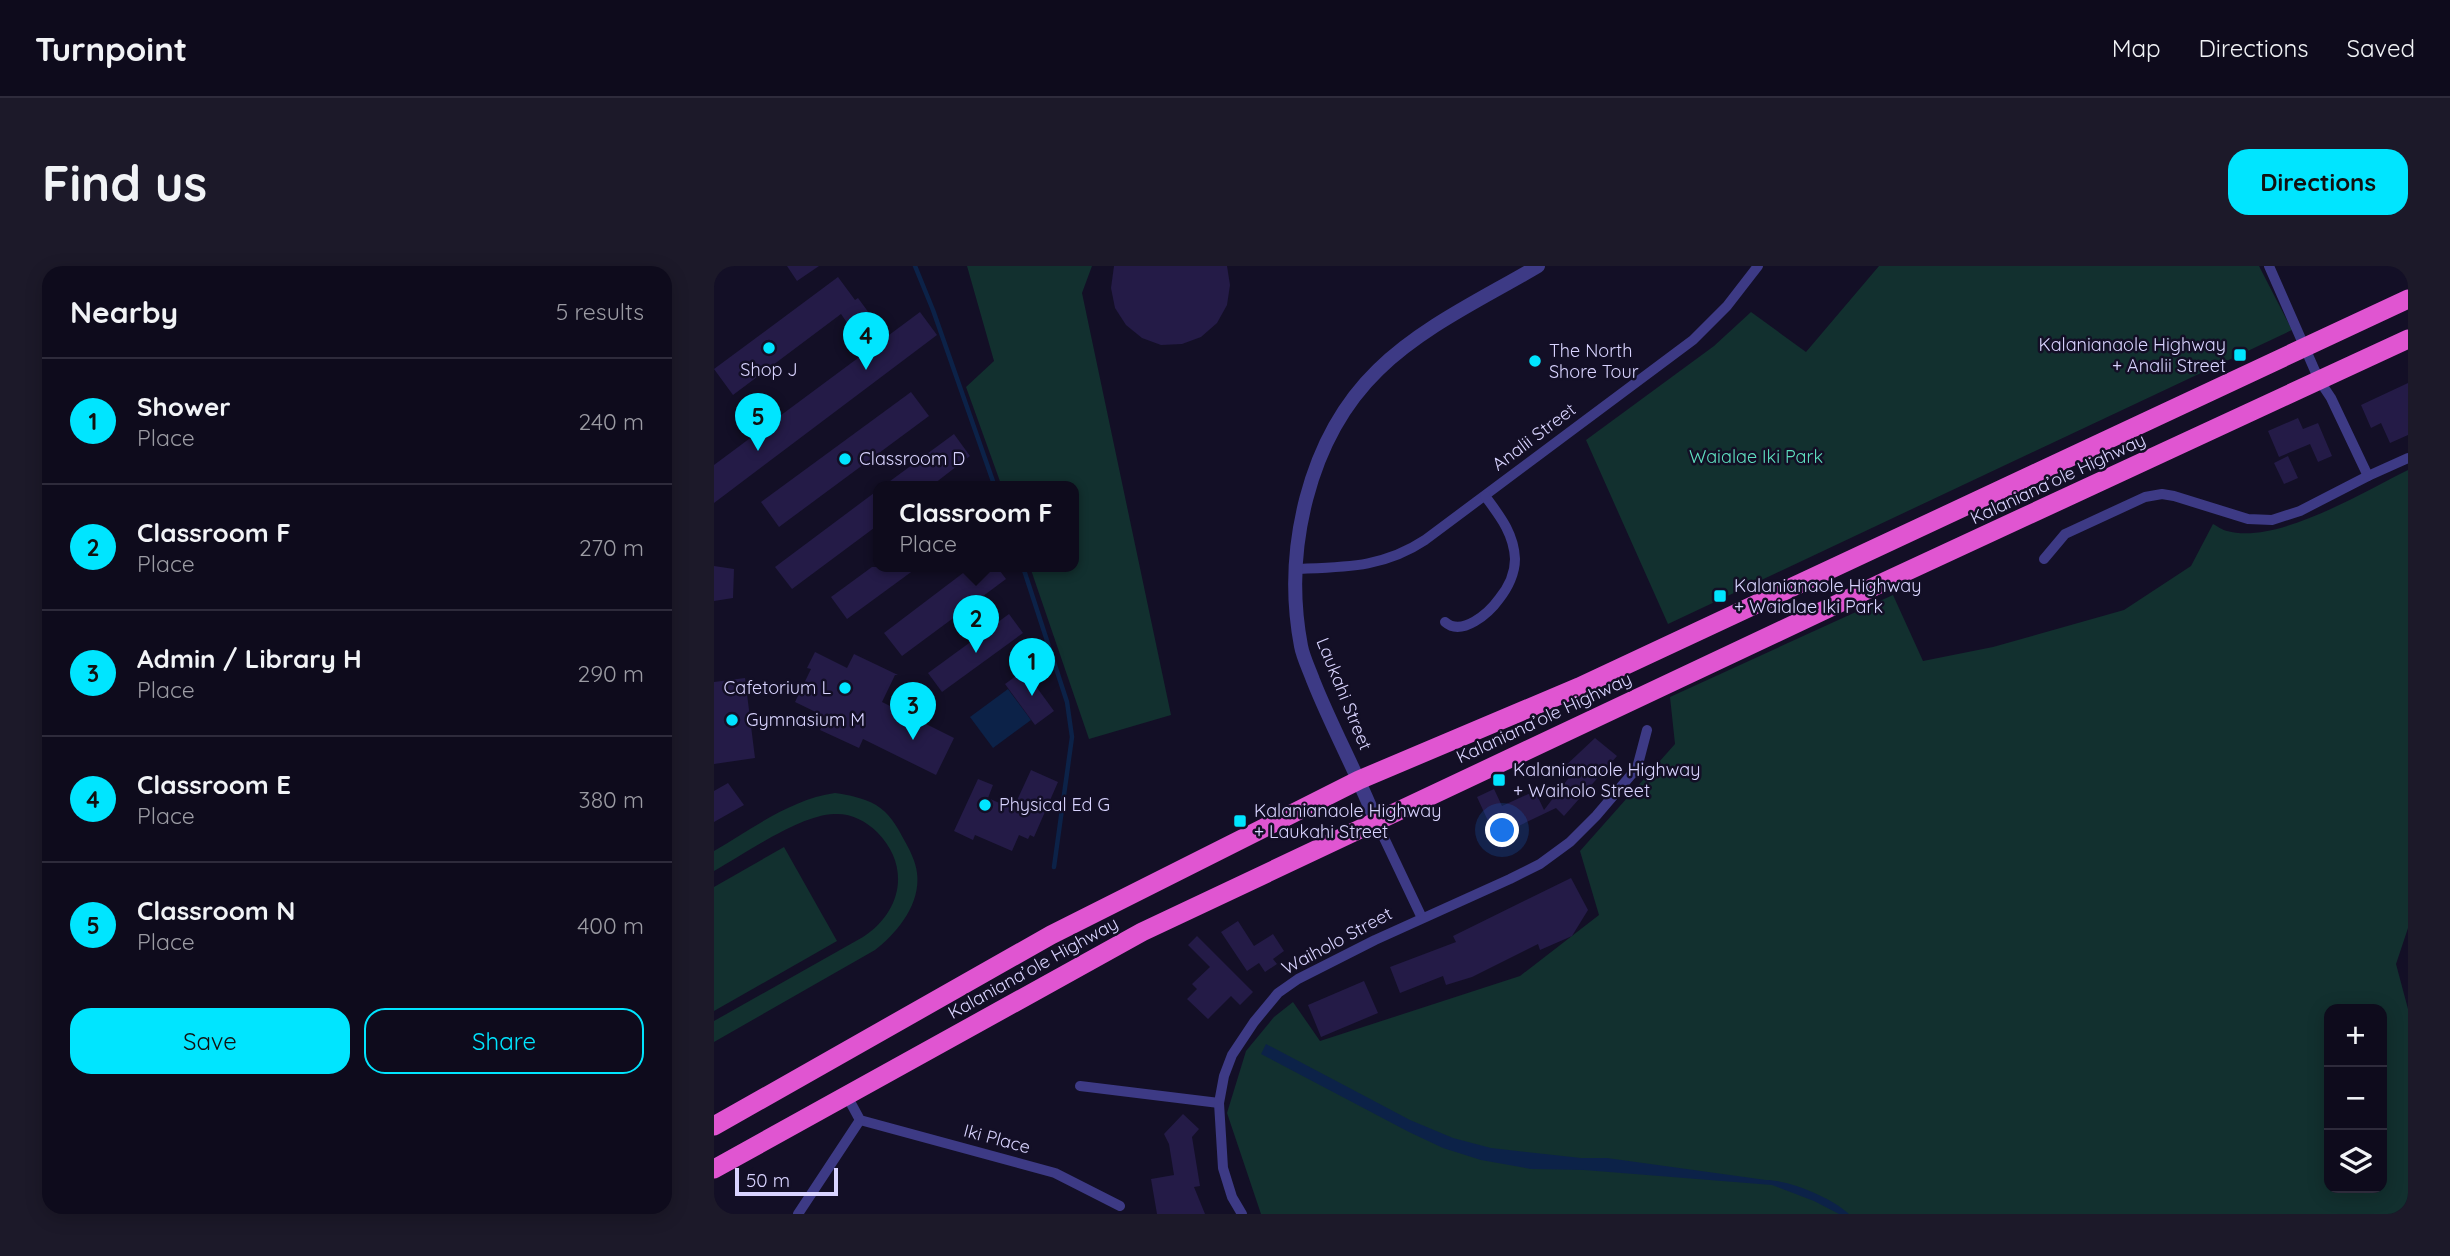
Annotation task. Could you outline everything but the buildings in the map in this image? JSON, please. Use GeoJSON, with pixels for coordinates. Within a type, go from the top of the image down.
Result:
{"type":"FeatureCollection","features":[{"type":"Feature","properties":{"kind":"highway","name":"Kalaniana’ole Highway"},"geometry":{"type":"LineString","coordinates":[[714,1126],[1051,935],[1359,780],[1579,687],[2408,299]]}},
{"type":"Feature","properties":{"kind":"highway","name":"Kalaniana’ole Highway"},"geometry":{"type":"LineString","coordinates":[[714,1169],[1142,932],[2408,339]]}},
{"type":"Feature","properties":{"kind":"street","name":"Laukahi Street"},"geometry":{"type":"LineString","coordinates":[[1376,821],[1322,702],[1301,648],[1295,569],[1299,527],[1313,478],[1328,440],[1351,402],[1377,370],[1409,345],[1538,266]]}},
{"type":"Feature","properties":{"kind":"street","name":"Analii Street"},"geometry":{"type":"LineString","coordinates":[[1295,569],[1362,566],[1389,559],[1426,540],[1693,340],[1727,306],[1758,266]]}},
{"type":"Feature","properties":{"kind":"street"},"geometry":{"type":"LineString","coordinates":[[2269,266],[2319,380],[2331,398],[2368,475]]}},
{"type":"Feature","properties":{"kind":"street"},"geometry":{"type":"LineString","coordinates":[[2044,559],[2065,534],[2145,497],[2162,494],[2174,496],[2248,519],[2272,520],[2300,511],[2368,475],[2408,458]]}},
{"type":"Feature","properties":{"kind":"street"},"geometry":{"type":"LineString","coordinates":[[1446,622],[1455,628],[1465,626],[1499,601],[1510,582],[1515,561],[1512,539],[1503,519],[1485,496]]}},
{"type":"Feature","properties":{"kind":"street"},"geometry":{"type":"LineString","coordinates":[[1422,918],[1510,879],[1539,864],[1570,842],[1637,768],[1647,730]]}},
{"type":"Feature","properties":{"kind":"street","name":"Waiholo Street"},"geometry":{"type":"LineString","coordinates":[[1242,1214],[1232,1196],[1223,1168],[1219,1103],[1224,1076],[1232,1055],[1254,1021],[1278,993],[1322,965],[1422,918],[1376,821]]}},
{"type":"Feature","properties":{"kind":"street"},"geometry":{"type":"LineString","coordinates":[[1080,1086],[1219,1103]]}},
{"type":"Feature","properties":{"kind":"street"},"geometry":{"type":"LineString","coordinates":[[798,1214],[860,1120],[847,1096]]}},
{"type":"Feature","properties":{"kind":"street","name":"Iki Place"},"geometry":{"type":"LineString","coordinates":[[860,1120],[1055,1173],[1120,1206]]}},
{"type":"Feature","properties":{"kind":"green space"},"geometry":{"type":"Polygon","coordinates":[[[967,266],[1092,266],[1082,293],[1171,715],[1089,739],[1032,572],[1079,572],[1079,481],[1000,481],[966,387],[994,361],[967,266]]]}},
{"type":"Feature","properties":{"kind":"green space","name":"Waialae Iki Park"},"geometry":{"type":"Polygon","coordinates":[[[1879,266],[2259,266],[2292,330],[1668,624],[1586,440],[1714,346],[1751,312],[1806,352],[1879,266]]]}},
{"type":"Feature","properties":{"kind":"green space"},"geometry":{"type":"Polygon","coordinates":[[[2408,470],[2408,928],[2396,964],[2408,1009],[2408,1214],[1261,1214],[1227,1113],[1246,1051],[1274,1017],[1293,1002],[1320,1041],[1520,976],[1599,915],[1580,851],[1675,744],[1670,697],[1893,595],[1923,661],[1993,647],[2124,610],[2191,566],[2213,524],[2225,530],[2247,533],[2270,530],[2294,524],[2344,503],[2408,470]]]}},
{"type":"Feature","properties":{"kind":"green space"},"geometry":{"type":"Polygon","coordinates":[[[835,793],[876,805],[895,824],[910,851],[916,869],[917,885],[911,907],[899,926],[875,950],[714,1042],[714,1021],[863,937],[876,927],[894,902],[898,874],[888,845],[868,824],[846,815],[820,816],[805,821],[773,836],[714,871],[714,851],[787,808],[835,793]]]}},
{"type":"Feature","properties":{"kind":"green space"},"geometry":{"type":"Polygon","coordinates":[[[784,847],[837,941],[714,1011],[714,887],[784,847]]]}},
{"type":"Feature","properties":{"kind":"water"},"geometry":{"type":"Polygon","coordinates":[[[1008,689],[1031,720],[993,748],[970,717],[1008,689]]]}},
{"type":"Feature","properties":{"kind":"water"},"geometry":{"type":"Polygon","coordinates":[[[1266,1044],[1410,1120],[1453,1138],[1491,1148],[1581,1158],[1607,1158],[1787,1183],[1832,1202],[1849,1214],[1839,1214],[1772,1185],[1584,1170],[1531,1169],[1481,1160],[1443,1148],[1409,1132],[1261,1054],[1266,1044]]]}},
{"type":"Feature","properties":{"kind":"waterway"},"geometry":{"type":"LineString","coordinates":[[915,266],[993,481]]}},
{"type":"Feature","properties":{"kind":"waterway"},"geometry":{"type":"LineString","coordinates":[[1025,572],[1067,702],[1072,737],[1054,867]]}},
{"type":"Feature","properties":{"kind":"place","name":"Shop J"},"geometry":{"type":"Point","coordinates":[769,348]}},
{"type":"Feature","properties":{"kind":"place","name":"Kalanianaole Highway + Analii Street"},"geometry":{"type":"Point","coordinates":[2240,355]}},
{"type":"Feature","properties":{"kind":"place","name":"The North Shore Tour"},"geometry":{"type":"Point","coordinates":[1535,361]}},
{"type":"Feature","properties":{"kind":"place","name":"Classroom E"},"geometry":{"type":"Point","coordinates":[866,370]}},
{"type":"Feature","properties":{"kind":"place","name":"Classroom N"},"geometry":{"type":"Point","coordinates":[758,451]}},
{"type":"Feature","properties":{"kind":"place","name":"Classroom D"},"geometry":{"type":"Point","coordinates":[845,459]}},
{"type":"Feature","properties":{"kind":"place","name":"Kalanianaole Highway + Waialae Iki Park"},"geometry":{"type":"Point","coordinates":[1720,596]}},
{"type":"Feature","properties":{"kind":"place","name":"Classroom F"},"geometry":{"type":"Point","coordinates":[976,653]}},
{"type":"Feature","properties":{"kind":"place","name":"Cafetorium L"},"geometry":{"type":"Point","coordinates":[845,688]}},
{"type":"Feature","properties":{"kind":"place","name":"Shower"},"geometry":{"type":"Point","coordinates":[1032,696]}},
{"type":"Feature","properties":{"kind":"place","name":"Gymnasium M"},"geometry":{"type":"Point","coordinates":[732,720]}},
{"type":"Feature","properties":{"kind":"place","name":"Admin / Library H"},"geometry":{"type":"Point","coordinates":[913,740]}},
{"type":"Feature","properties":{"kind":"place","name":"Kalanianaole Highway + Waiholo Street"},"geometry":{"type":"Point","coordinates":[1499,780]}},
{"type":"Feature","properties":{"kind":"place","name":"Physical Ed G"},"geometry":{"type":"Point","coordinates":[985,805]}},
{"type":"Feature","properties":{"kind":"place","name":"Kalanianaole Highway + Laukahi Street"},"geometry":{"type":"Point","coordinates":[1240,821]}}]}
